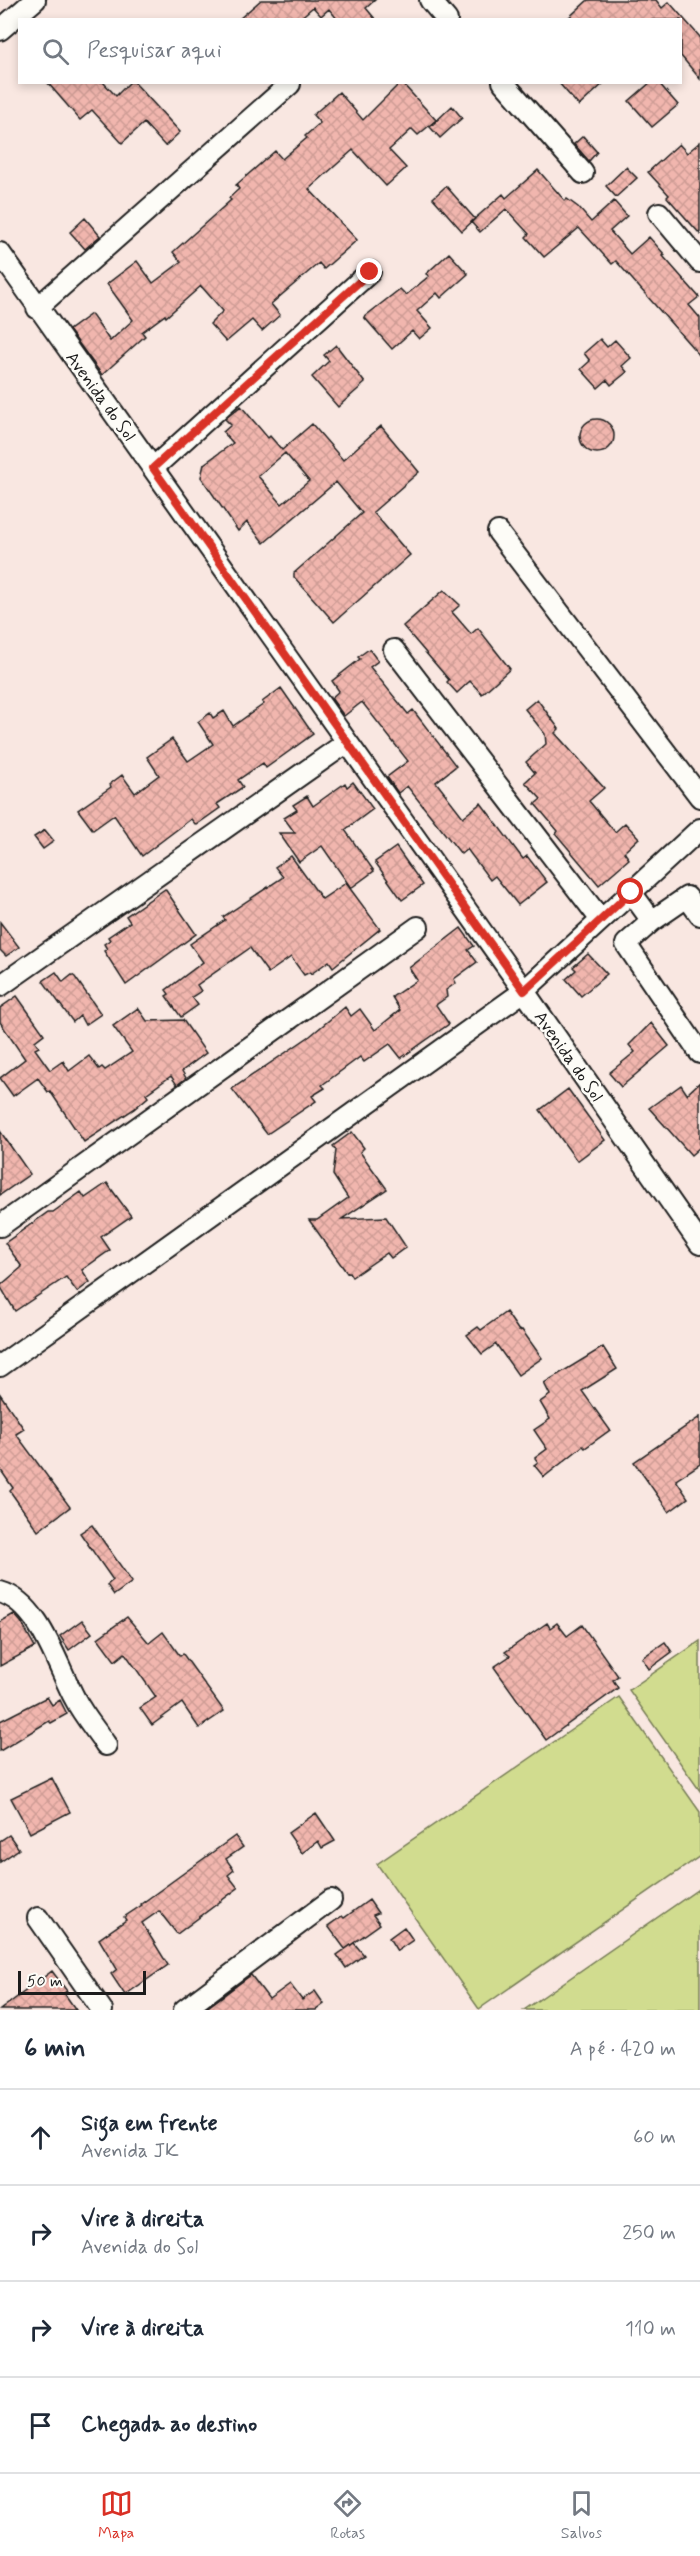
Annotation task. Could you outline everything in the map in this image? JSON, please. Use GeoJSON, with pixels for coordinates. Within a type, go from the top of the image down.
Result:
{"type":"FeatureCollection","features":[{"type":"Feature","properties":{"kind":"street"},"geometry":{"type":"LineString","coordinates":[[0,30],[34,0]]}},
{"type":"Feature","properties":{"kind":"street"},"geometry":{"type":"LineString","coordinates":[[430,0],[445,18]]}},
{"type":"Feature","properties":{"kind":"street"},"geometry":{"type":"LineString","coordinates":[[36,308],[290,84]]}},
{"type":"Feature","properties":{"kind":"street"},"geometry":{"type":"LineString","coordinates":[[505,84],[583,173]]}},
{"type":"Feature","properties":{"kind":"street"},"geometry":{"type":"LineString","coordinates":[[659,213],[700,262]]}},
{"type":"Feature","properties":{"kind":"street","name":"Avenida do Sol"},"geometry":{"type":"LineString","coordinates":[[0,253],[36,308],[153,468],[524,991],[700,1244]]}},
{"type":"Feature","properties":{"kind":"street"},"geometry":{"type":"LineString","coordinates":[[153,468],[370,272]]}},
{"type":"Feature","properties":{"kind":"street"},"geometry":{"type":"LineString","coordinates":[[498,532],[700,797]]}},
{"type":"Feature","properties":{"kind":"street"},"geometry":{"type":"LineString","coordinates":[[394,650],[601,920]]}},
{"type":"Feature","properties":{"kind":"street"},"geometry":{"type":"LineString","coordinates":[[0,986],[346,743]]}},
{"type":"Feature","properties":{"kind":"street"},"geometry":{"type":"LineString","coordinates":[[0,1365],[524,991],[700,829]]}},
{"type":"Feature","properties":{"kind":"street"},"geometry":{"type":"LineString","coordinates":[[631,892],[652,921]]}},
{"type":"Feature","properties":{"kind":"street"},"geometry":{"type":"LineString","coordinates":[[700,915],[687,897],[652,921],[626,944],[700,1053]]}},
{"type":"Feature","properties":{"kind":"street"},"geometry":{"type":"LineString","coordinates":[[0,1226],[418,927]]}},
{"type":"Feature","properties":{"kind":"street"},"geometry":{"type":"LineString","coordinates":[[0,1592],[10,1594],[27,1608],[57,1658],[76,1701],[106,1745]]}},
{"type":"Feature","properties":{"kind":"street"},"geometry":{"type":"LineString","coordinates":[[184,2010],[331,1900]]}},
{"type":"Feature","properties":{"kind":"street"},"geometry":{"type":"LineString","coordinates":[[38,1918],[102,2010]]}},
{"type":"Feature","properties":{"kind":"green space"},"geometry":{"type":"Polygon","coordinates":[[[700,1641],[700,1791],[629,1690],[700,1641]]]}},
{"type":"Feature","properties":{"kind":"green space"},"geometry":{"type":"Polygon","coordinates":[[[619,1697],[700,1812],[700,1856],[479,2009],[377,1864],[619,1697]]]}},
{"type":"Feature","properties":{"kind":"green space"},"geometry":{"type":"Polygon","coordinates":[[[700,1888],[700,2010],[524,2010],[700,1888]]]}},
{"type":"Feature","properties":{"kind":"building"},"geometry":{"type":"Polygon","coordinates":[[[261,0],[375,0],[366,8],[374,18],[336,18],[329,9],[321,16],[313,7],[300,18],[240,18],[261,0]]]}},
{"type":"Feature","properties":{"kind":"building"},"geometry":{"type":"Polygon","coordinates":[[[588,0],[656,0],[662,8],[669,2],[700,37],[700,79],[682,57],[682,18],[568,18],[588,0]]]}},
{"type":"Feature","properties":{"kind":"building"},"geometry":{"type":"Polygon","coordinates":[[[49,84],[105,84],[116,96],[128,84],[136,84],[180,132],[165,146],[144,123],[122,143],[92,110],[80,120],[49,84]]]}},
{"type":"Feature","properties":{"kind":"building"},"geometry":{"type":"Polygon","coordinates":[[[399,84],[403,84],[436,120],[418,135],[412,129],[389,150],[406,168],[386,186],[353,150],[309,189],[357,240],[324,269],[319,263],[271,304],[280,315],[262,331],[252,320],[226,342],[210,324],[223,311],[201,286],[166,317],[165,315],[142,332],[145,336],[102,375],[69,330],[91,314],[110,341],[133,320],[107,284],[137,261],[153,283],[181,262],[173,252],[231,200],[229,198],[239,189],[236,185],[275,151],[282,159],[307,138],[305,136],[320,123],[313,115],[339,92],[363,120],[399,84]]]}},
{"type":"Feature","properties":{"kind":"building"},"geometry":{"type":"Polygon","coordinates":[[[560,84],[603,84],[579,106],[560,84]]]}},
{"type":"Feature","properties":{"kind":"building"},"geometry":{"type":"Polygon","coordinates":[[[649,84],[660,84],[678,105],[652,127],[629,101],[649,84]]]}},
{"type":"Feature","properties":{"kind":"building"},"geometry":{"type":"Polygon","coordinates":[[[452,106],[462,118],[440,138],[430,127],[452,106]]]}},
{"type":"Feature","properties":{"kind":"building"},"geometry":{"type":"Polygon","coordinates":[[[583,136],[597,152],[589,161],[574,144],[583,136]]]}},
{"type":"Feature","properties":{"kind":"building"},"geometry":{"type":"Polygon","coordinates":[[[700,142],[700,234],[648,172],[679,144],[687,153],[700,142]]]}},
{"type":"Feature","properties":{"kind":"building"},"geometry":{"type":"Polygon","coordinates":[[[626,167],[637,178],[616,197],[606,186],[626,167]]]}},
{"type":"Feature","properties":{"kind":"building"},"geometry":{"type":"Polygon","coordinates":[[[538,170],[565,201],[567,199],[578,207],[591,222],[614,201],[627,216],[610,231],[630,254],[649,237],[665,255],[663,256],[699,297],[689,305],[700,318],[700,356],[616,261],[612,264],[579,228],[544,257],[526,237],[529,234],[506,209],[480,232],[471,222],[503,194],[506,198],[538,170]]]}},
{"type":"Feature","properties":{"kind":"building"},"geometry":{"type":"Polygon","coordinates":[[[446,186],[475,219],[462,231],[433,198],[446,186]]]}},
{"type":"Feature","properties":{"kind":"building"},"geometry":{"type":"Polygon","coordinates":[[[85,218],[100,236],[85,249],[70,232],[85,218]]]}},
{"type":"Feature","properties":{"kind":"building"},"geometry":{"type":"Polygon","coordinates":[[[449,253],[468,274],[441,298],[437,293],[417,311],[432,328],[419,339],[412,331],[392,349],[364,317],[400,289],[406,295],[429,276],[426,274],[449,253]]]}},
{"type":"Feature","properties":{"kind":"building"},"geometry":{"type":"Polygon","coordinates":[[[600,339],[607,347],[615,340],[631,358],[622,366],[627,372],[611,385],[607,380],[598,388],[581,369],[590,361],[584,353],[600,339]]]}},
{"type":"Feature","properties":{"kind":"building"},"geometry":{"type":"Polygon","coordinates":[[[336,345],[365,383],[338,407],[312,377],[329,361],[324,355],[336,345]]]}},
{"type":"Feature","properties":{"kind":"building"},"geometry":{"type":"Polygon","coordinates":[[[241,406],[268,438],[270,436],[282,450],[312,424],[343,460],[381,426],[419,472],[373,512],[410,555],[334,622],[294,577],[294,573],[362,513],[336,482],[264,543],[247,522],[238,531],[201,477],[204,464],[233,443],[223,432],[231,425],[225,419],[241,406]],[[285,453],[258,476],[282,504],[309,481],[285,453]]]}},
{"type":"Feature","properties":{"kind":"building"},"geometry":{"type":"Polygon","coordinates":[[[597,419],[609,424],[614,436],[609,448],[597,453],[585,448],[580,436],[585,424],[597,419]]]}},
{"type":"Feature","properties":{"kind":"building"},"geometry":{"type":"Polygon","coordinates":[[[444,590],[460,605],[452,612],[471,634],[478,628],[510,669],[482,694],[470,681],[457,693],[447,682],[449,680],[403,626],[444,590]]]}},
{"type":"Feature","properties":{"kind":"building"},"geometry":{"type":"Polygon","coordinates":[[[369,649],[378,661],[370,667],[408,714],[413,710],[456,766],[436,782],[463,817],[481,803],[523,859],[527,856],[547,882],[518,905],[495,876],[490,880],[467,849],[461,854],[407,786],[398,793],[387,777],[408,761],[362,702],[344,716],[331,698],[339,691],[332,681],[369,649]]]}},
{"type":"Feature","properties":{"kind":"building"},"geometry":{"type":"Polygon","coordinates":[[[281,688],[313,734],[266,768],[263,763],[238,780],[243,787],[217,804],[220,808],[196,825],[191,819],[142,856],[114,815],[93,830],[78,810],[111,787],[110,784],[122,775],[135,793],[159,775],[147,757],[172,739],[188,761],[213,744],[198,722],[210,713],[213,718],[224,711],[233,726],[264,704],[262,702],[281,688]]]}},
{"type":"Feature","properties":{"kind":"building"},"geometry":{"type":"Polygon","coordinates":[[[537,699],[559,729],[555,733],[604,788],[589,801],[615,832],[625,823],[639,838],[624,852],[629,859],[599,885],[556,834],[558,831],[535,804],[541,799],[525,782],[535,773],[526,762],[546,744],[545,734],[525,709],[537,699]]]}},
{"type":"Feature","properties":{"kind":"building"},"geometry":{"type":"Polygon","coordinates":[[[353,782],[373,809],[345,830],[374,871],[351,888],[322,846],[299,862],[279,833],[295,833],[284,818],[297,810],[293,805],[307,796],[313,806],[345,783],[347,787],[353,782]]]}},
{"type":"Feature","properties":{"kind":"building"},"geometry":{"type":"Polygon","coordinates":[[[45,830],[54,841],[43,849],[34,837],[45,830]]]}},
{"type":"Feature","properties":{"kind":"building"},"geometry":{"type":"Polygon","coordinates":[[[396,847],[423,885],[402,900],[375,862],[396,847]]]}},
{"type":"Feature","properties":{"kind":"building"},"geometry":{"type":"Polygon","coordinates":[[[291,856],[322,899],[346,883],[380,929],[333,967],[329,961],[311,974],[310,972],[304,975],[291,957],[268,973],[250,948],[197,985],[201,991],[192,997],[198,1005],[181,1017],[166,996],[169,994],[166,990],[203,962],[190,944],[225,920],[223,917],[283,877],[275,867],[291,856]]]}},
{"type":"Feature","properties":{"kind":"building"},"geometry":{"type":"Polygon","coordinates":[[[165,889],[196,934],[126,985],[104,951],[107,949],[104,944],[110,940],[108,937],[130,922],[126,916],[165,889]]]}},
{"type":"Feature","properties":{"kind":"building"},"geometry":{"type":"Polygon","coordinates":[[[0,922],[19,947],[6,956],[0,950],[0,922]]]}},
{"type":"Feature","properties":{"kind":"building"},"geometry":{"type":"Polygon","coordinates":[[[461,928],[474,946],[468,950],[477,962],[454,979],[456,983],[446,990],[447,997],[436,1005],[449,1024],[401,1058],[390,1044],[364,1062],[360,1057],[322,1085],[325,1088],[312,1096],[316,1101],[267,1134],[232,1089],[310,1036],[345,1007],[351,1016],[360,1009],[375,1030],[400,1010],[392,997],[417,980],[409,968],[461,928]]]}},
{"type":"Feature","properties":{"kind":"building"},"geometry":{"type":"Polygon","coordinates":[[[588,954],[607,974],[581,996],[566,979],[576,970],[573,967],[588,954]]]}},
{"type":"Feature","properties":{"kind":"building"},"geometry":{"type":"Polygon","coordinates":[[[56,972],[63,982],[72,975],[75,977],[101,1014],[85,1025],[80,1016],[73,1022],[43,981],[56,972]]]}},
{"type":"Feature","properties":{"kind":"building"},"geometry":{"type":"Polygon","coordinates":[[[17,996],[44,1034],[35,1041],[39,1047],[35,1049],[50,1070],[63,1061],[69,1071],[89,1056],[99,1069],[102,1067],[105,1070],[132,1052],[113,1026],[138,1008],[147,1021],[183,1020],[206,1053],[182,1071],[186,1078],[177,1085],[171,1076],[146,1094],[148,1097],[134,1109],[84,1142],[50,1091],[48,1092],[38,1078],[13,1096],[0,1078],[25,1059],[0,1022],[0,1008],[17,996]]]}},
{"type":"Feature","properties":{"kind":"building"},"geometry":{"type":"Polygon","coordinates":[[[651,1023],[669,1046],[621,1087],[609,1073],[635,1052],[629,1045],[651,1023]]]}},
{"type":"Feature","properties":{"kind":"building"},"geometry":{"type":"Polygon","coordinates":[[[700,1082],[700,1147],[691,1155],[649,1108],[681,1085],[687,1094],[700,1082]]]}},
{"type":"Feature","properties":{"kind":"building"},"geometry":{"type":"Polygon","coordinates":[[[568,1089],[605,1140],[577,1161],[540,1110],[568,1089]]]}},
{"type":"Feature","properties":{"kind":"building"},"geometry":{"type":"Polygon","coordinates":[[[0,1131],[30,1174],[0,1195],[0,1131]]]}},
{"type":"Feature","properties":{"kind":"building"},"geometry":{"type":"Polygon","coordinates":[[[352,1132],[364,1148],[360,1152],[387,1189],[342,1219],[386,1217],[406,1247],[391,1258],[387,1253],[352,1277],[309,1220],[317,1220],[348,1198],[333,1175],[336,1150],[333,1146],[352,1132]]]}},
{"type":"Feature","properties":{"kind":"building"},"geometry":{"type":"Polygon","coordinates":[[[107,1183],[131,1216],[101,1237],[110,1250],[82,1270],[90,1282],[77,1292],[66,1277],[15,1311],[0,1286],[22,1267],[5,1243],[81,1192],[85,1198],[107,1183]]]}},
{"type":"Feature","properties":{"kind":"building"},"geometry":{"type":"Polygon","coordinates":[[[506,1312],[542,1358],[518,1375],[496,1344],[482,1354],[467,1335],[478,1327],[481,1330],[506,1312]]]}},
{"type":"Feature","properties":{"kind":"building"},"geometry":{"type":"Polygon","coordinates":[[[603,1347],[617,1369],[582,1391],[610,1430],[585,1448],[583,1446],[544,1477],[534,1465],[538,1462],[535,1458],[547,1449],[534,1430],[550,1419],[540,1402],[550,1395],[544,1383],[603,1347]]]}},
{"type":"Feature","properties":{"kind":"building"},"geometry":{"type":"Polygon","coordinates":[[[0,1394],[24,1429],[16,1434],[70,1507],[38,1531],[10,1491],[13,1488],[0,1469],[0,1394]]]}},
{"type":"Feature","properties":{"kind":"building"},"geometry":{"type":"Polygon","coordinates":[[[700,1417],[700,1464],[676,1480],[688,1498],[669,1512],[634,1462],[700,1417]]]}},
{"type":"Feature","properties":{"kind":"building"},"geometry":{"type":"Polygon","coordinates":[[[92,1525],[132,1582],[114,1595],[107,1585],[113,1580],[80,1533],[92,1525]]]}},
{"type":"Feature","properties":{"kind":"building"},"geometry":{"type":"Polygon","coordinates":[[[14,1614],[35,1647],[0,1666],[0,1622],[14,1614]]]}},
{"type":"Feature","properties":{"kind":"building"},"geometry":{"type":"Polygon","coordinates":[[[127,1617],[149,1643],[163,1632],[180,1656],[183,1654],[224,1711],[199,1728],[182,1703],[152,1725],[140,1708],[156,1697],[125,1653],[115,1661],[98,1638],[127,1617]]]}},
{"type":"Feature","properties":{"kind":"building"},"geometry":{"type":"Polygon","coordinates":[[[82,1620],[92,1633],[69,1650],[60,1636],[82,1620]]]}},
{"type":"Feature","properties":{"kind":"building"},"geometry":{"type":"Polygon","coordinates":[[[547,1623],[550,1628],[557,1623],[567,1636],[582,1625],[618,1676],[613,1680],[618,1688],[546,1740],[494,1667],[510,1656],[505,1652],[547,1623]]]}},
{"type":"Feature","properties":{"kind":"building"},"geometry":{"type":"Polygon","coordinates":[[[665,1642],[672,1652],[649,1669],[642,1658],[665,1642]]]}},
{"type":"Feature","properties":{"kind":"building"},"geometry":{"type":"Polygon","coordinates":[[[47,1697],[52,1705],[60,1700],[67,1714],[51,1723],[49,1721],[0,1751],[0,1721],[47,1697]]]}},
{"type":"Feature","properties":{"kind":"building"},"geometry":{"type":"Polygon","coordinates":[[[52,1778],[70,1812],[30,1833],[11,1798],[52,1778]]]}},
{"type":"Feature","properties":{"kind":"building"},"geometry":{"type":"Polygon","coordinates":[[[316,1813],[335,1841],[322,1848],[318,1841],[302,1853],[288,1833],[316,1813]]]}},
{"type":"Feature","properties":{"kind":"building"},"geometry":{"type":"Polygon","coordinates":[[[9,1835],[19,1849],[0,1862],[0,1841],[9,1835]]]}},
{"type":"Feature","properties":{"kind":"building"},"geometry":{"type":"Polygon","coordinates":[[[235,1836],[243,1847],[226,1859],[234,1870],[228,1875],[238,1888],[177,1934],[159,1911],[142,1923],[168,1965],[125,1995],[111,1974],[117,1969],[99,1939],[126,1920],[124,1917],[141,1904],[235,1836]]]}},
{"type":"Feature","properties":{"kind":"building"},"geometry":{"type":"Polygon","coordinates":[[[369,1900],[378,1913],[373,1915],[380,1924],[345,1949],[328,1926],[342,1916],[344,1918],[369,1900]]]}},
{"type":"Feature","properties":{"kind":"building"},"geometry":{"type":"Polygon","coordinates":[[[404,1927],[413,1940],[397,1951],[389,1938],[404,1927]]]}},
{"type":"Feature","properties":{"kind":"building"},"geometry":{"type":"Polygon","coordinates":[[[354,1943],[364,1955],[346,1968],[337,1955],[354,1943]]]}},
{"type":"Feature","properties":{"kind":"building"},"geometry":{"type":"Polygon","coordinates":[[[52,1971],[67,1991],[64,1993],[76,2010],[0,2010],[52,1971]]]}},
{"type":"Feature","properties":{"kind":"building"},"geometry":{"type":"Polygon","coordinates":[[[251,1975],[269,1999],[290,1984],[302,2000],[315,1991],[324,2004],[316,2010],[204,2010],[251,1975]]]}},
{"type":"Feature","properties":{"kind":"route"},"geometry":{"type":"LineString","coordinates":[[370,272],[165,454],[153,468],[230,580],[524,991],[631,892]]}}]}
